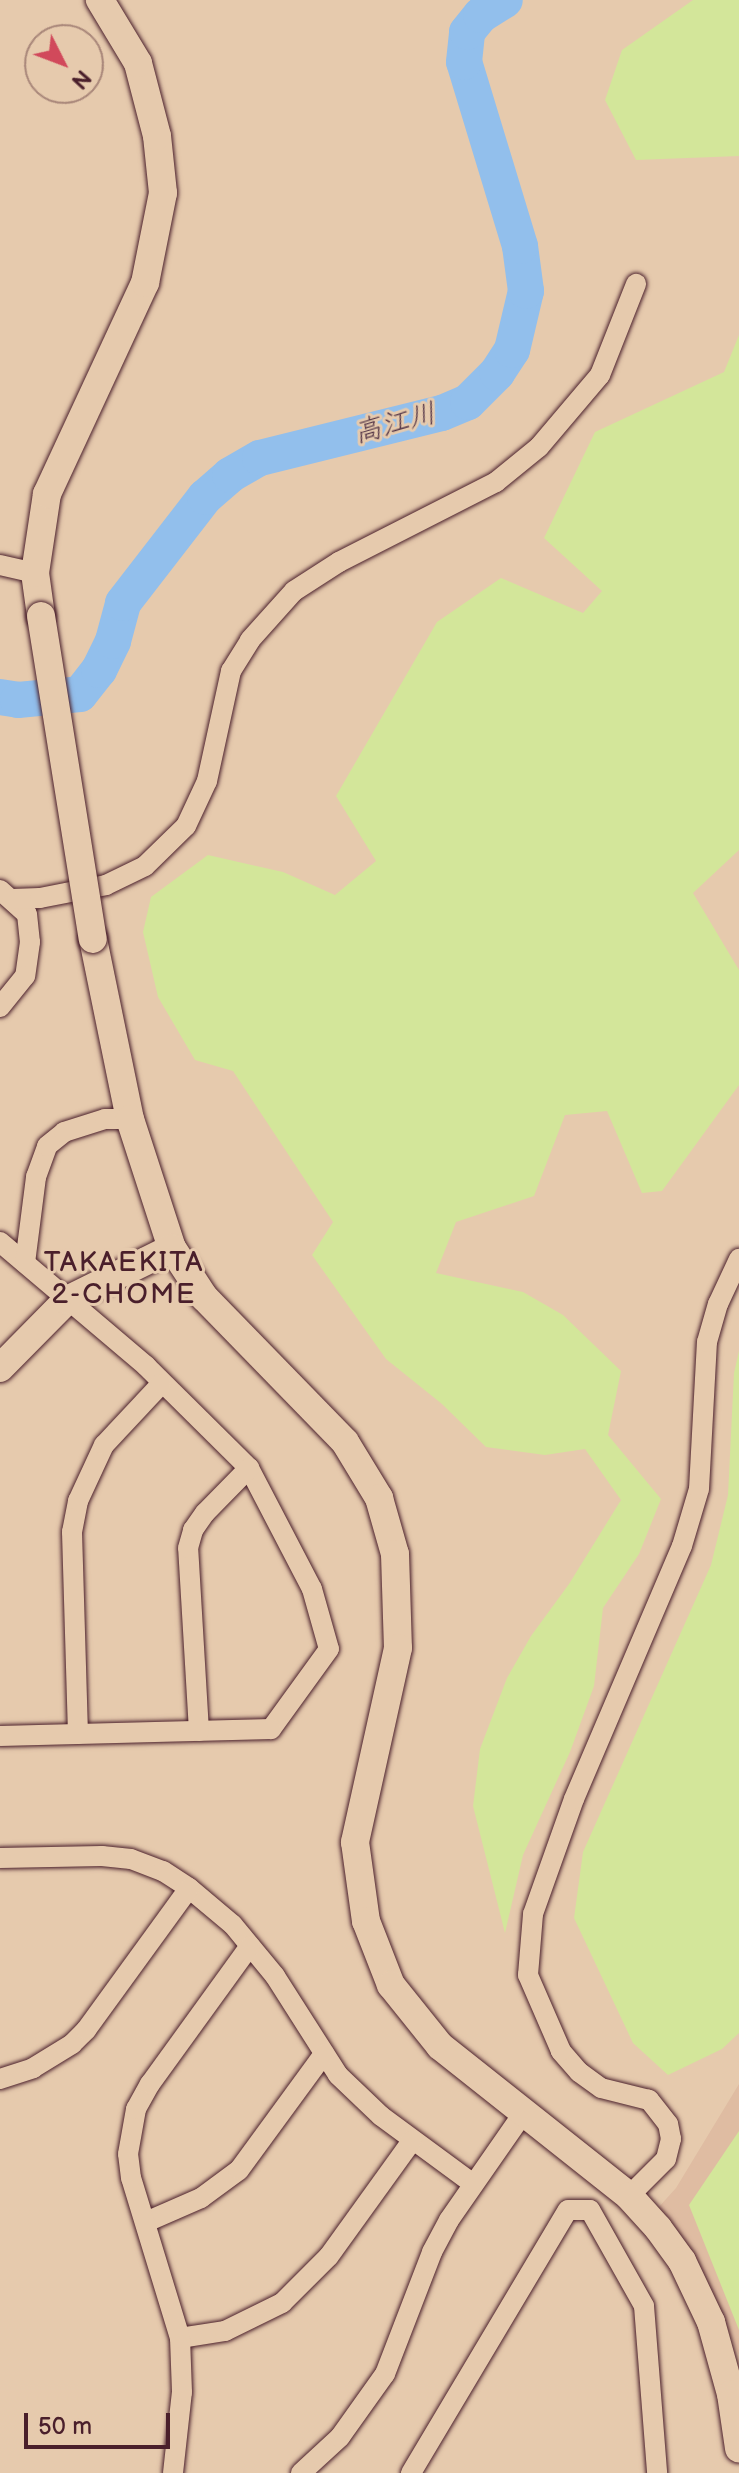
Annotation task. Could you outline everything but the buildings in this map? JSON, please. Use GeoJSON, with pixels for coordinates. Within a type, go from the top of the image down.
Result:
{"type":"FeatureCollection","features":[{"type":"Feature","properties":{"kind":"street"},"geometry":{"type":"LineString","coordinates":[[100,0],[138,63],[157,136],[163,193],[145,283],[47,494],[35,573],[93,939],[130,1119],[172,1248],[204,1297],[345,1442],[379,1498],[395,1554],[398,1648],[355,1842],[366,1921],[391,1985],[440,2046],[629,2196],[682,2261],[711,2322],[731,2394],[739,2448]]}},
{"type":"Feature","properties":{"kind":"street"},"geometry":{"type":"LineString","coordinates":[[6,894],[40,898],[106,885],[145,866],[186,826],[202,792],[231,671],[250,640],[294,591],[339,562],[395,537],[496,482],[539,447],[600,375],[636,284]]}},
{"type":"Feature","properties":{"kind":"street"},"geometry":{"type":"LineString","coordinates":[[0,565],[35,573]]}},
{"type":"Feature","properties":{"kind":"street"},"geometry":{"type":"LineString","coordinates":[[0,1007],[25,976],[30,942],[27,914],[6,894]]}},
{"type":"Feature","properties":{"kind":"street"},"geometry":{"type":"LineString","coordinates":[[25,1263],[36,1177],[47,1146],[64,1132],[105,1119],[130,1119]]}},
{"type":"Feature","properties":{"kind":"street"},"geometry":{"type":"LineString","coordinates":[[0,1242],[146,1366],[249,1468],[312,1589],[329,1649],[271,1729],[0,1736]]}},
{"type":"Feature","properties":{"kind":"street"},"geometry":{"type":"LineString","coordinates":[[0,1368],[67,1300],[172,1248]]}},
{"type":"Feature","properties":{"kind":"street"},"geometry":{"type":"LineString","coordinates":[[629,2196],[666,2159],[671,2139],[668,2124],[649,2100],[601,2088],[579,2072],[561,2051],[528,1975],[533,1914],[574,1799],[682,1546],[699,1489],[707,1342],[718,1304],[739,1259]]}},
{"type":"Feature","properties":{"kind":"street"},"geometry":{"type":"LineString","coordinates":[[78,1734],[72,1532],[78,1501],[104,1445],[161,1384]]}},
{"type":"Feature","properties":{"kind":"street"},"geometry":{"type":"LineString","coordinates":[[199,1731],[188,1548],[193,1530],[205,1513],[249,1468]]}},
{"type":"Feature","properties":{"kind":"street"},"geometry":{"type":"LineString","coordinates":[[0,1858],[102,1856],[131,1859],[163,1871],[189,1888],[216,1908],[275,1976],[338,2075],[412,2141],[472,2183]]}},
{"type":"Feature","properties":{"kind":"street"},"geometry":{"type":"LineString","coordinates":[[0,2079],[33,2068],[86,2030],[189,1888]]}},
{"type":"Feature","properties":{"kind":"street"},"geometry":{"type":"LineString","coordinates":[[173,2473],[182,2392],[180,2338],[131,2178],[128,2154],[136,2109],[150,2084],[250,1946]]}},
{"type":"Feature","properties":{"kind":"street"},"geometry":{"type":"LineString","coordinates":[[146,2222],[201,2198],[239,2170],[324,2054]]}},
{"type":"Feature","properties":{"kind":"street"},"geometry":{"type":"LineString","coordinates":[[301,2473],[340,2437],[385,2374],[432,2252],[472,2183],[524,2112]]}},
{"type":"Feature","properties":{"kind":"street"},"geometry":{"type":"LineString","coordinates":[[180,2338],[225,2331],[282,2303],[329,2256],[412,2141]]}},
{"type":"Feature","properties":{"kind":"street"},"geometry":{"type":"LineString","coordinates":[[411,2473],[568,2210],[590,2210],[644,2306],[657,2473]]}},
{"type":"Feature","properties":{"kind":"shaded area"},"geometry":{"type":"Polygon","coordinates":[[[739,2084],[739,2355],[718,2307],[657,2209],[676,2188],[739,2084]]]}},
{"type":"Feature","properties":{"kind":"green space"},"geometry":{"type":"Polygon","coordinates":[[[693,0],[739,0],[739,156],[636,160],[605,100],[622,50],[693,0]]]}},
{"type":"Feature","properties":{"kind":"green space"},"geometry":{"type":"Polygon","coordinates":[[[739,335],[739,850],[693,893],[739,970],[739,1085],[662,1191],[642,1193],[607,1111],[565,1115],[534,1196],[456,1222],[436,1273],[523,1292],[563,1315],[621,1371],[608,1435],[661,1499],[639,1554],[603,1608],[594,1686],[570,1752],[523,1855],[505,1933],[473,1806],[480,1749],[507,1678],[531,1636],[569,1584],[621,1500],[585,1449],[545,1455],[486,1447],[442,1404],[386,1359],[312,1255],[333,1222],[233,1071],[195,1060],[158,997],[143,932],[151,897],[208,855],[283,872],[335,895],[376,861],[336,796],[437,622],[501,578],[583,613],[602,591],[544,538],[595,432],[724,372],[739,335]]]}},
{"type":"Feature","properties":{"kind":"green space"},"geometry":{"type":"Polygon","coordinates":[[[739,1351],[739,2033],[722,2049],[668,2075],[633,2043],[574,1918],[583,1852],[711,1565],[728,1495],[734,1373],[739,1351]]]}},
{"type":"Feature","properties":{"kind":"green space"},"geometry":{"type":"Polygon","coordinates":[[[739,2131],[739,2330],[689,2205],[739,2131]]]}},
{"type":"Feature","properties":{"kind":"waterway","name":"高江川"},"geometry":{"type":"LineString","coordinates":[[0,697],[18,700],[80,694],[99,670],[113,641],[123,603],[205,497],[230,475],[260,458],[442,413],[468,402],[497,373],[512,350],[526,291],[520,246],[464,62],[467,32],[481,15],[505,0]]}},
{"type":"Feature","properties":{"kind":"district","name":"TAKAEKITA 2-CHOME"},"geometry":{"type":"Point","coordinates":[124,1279]}}]}
